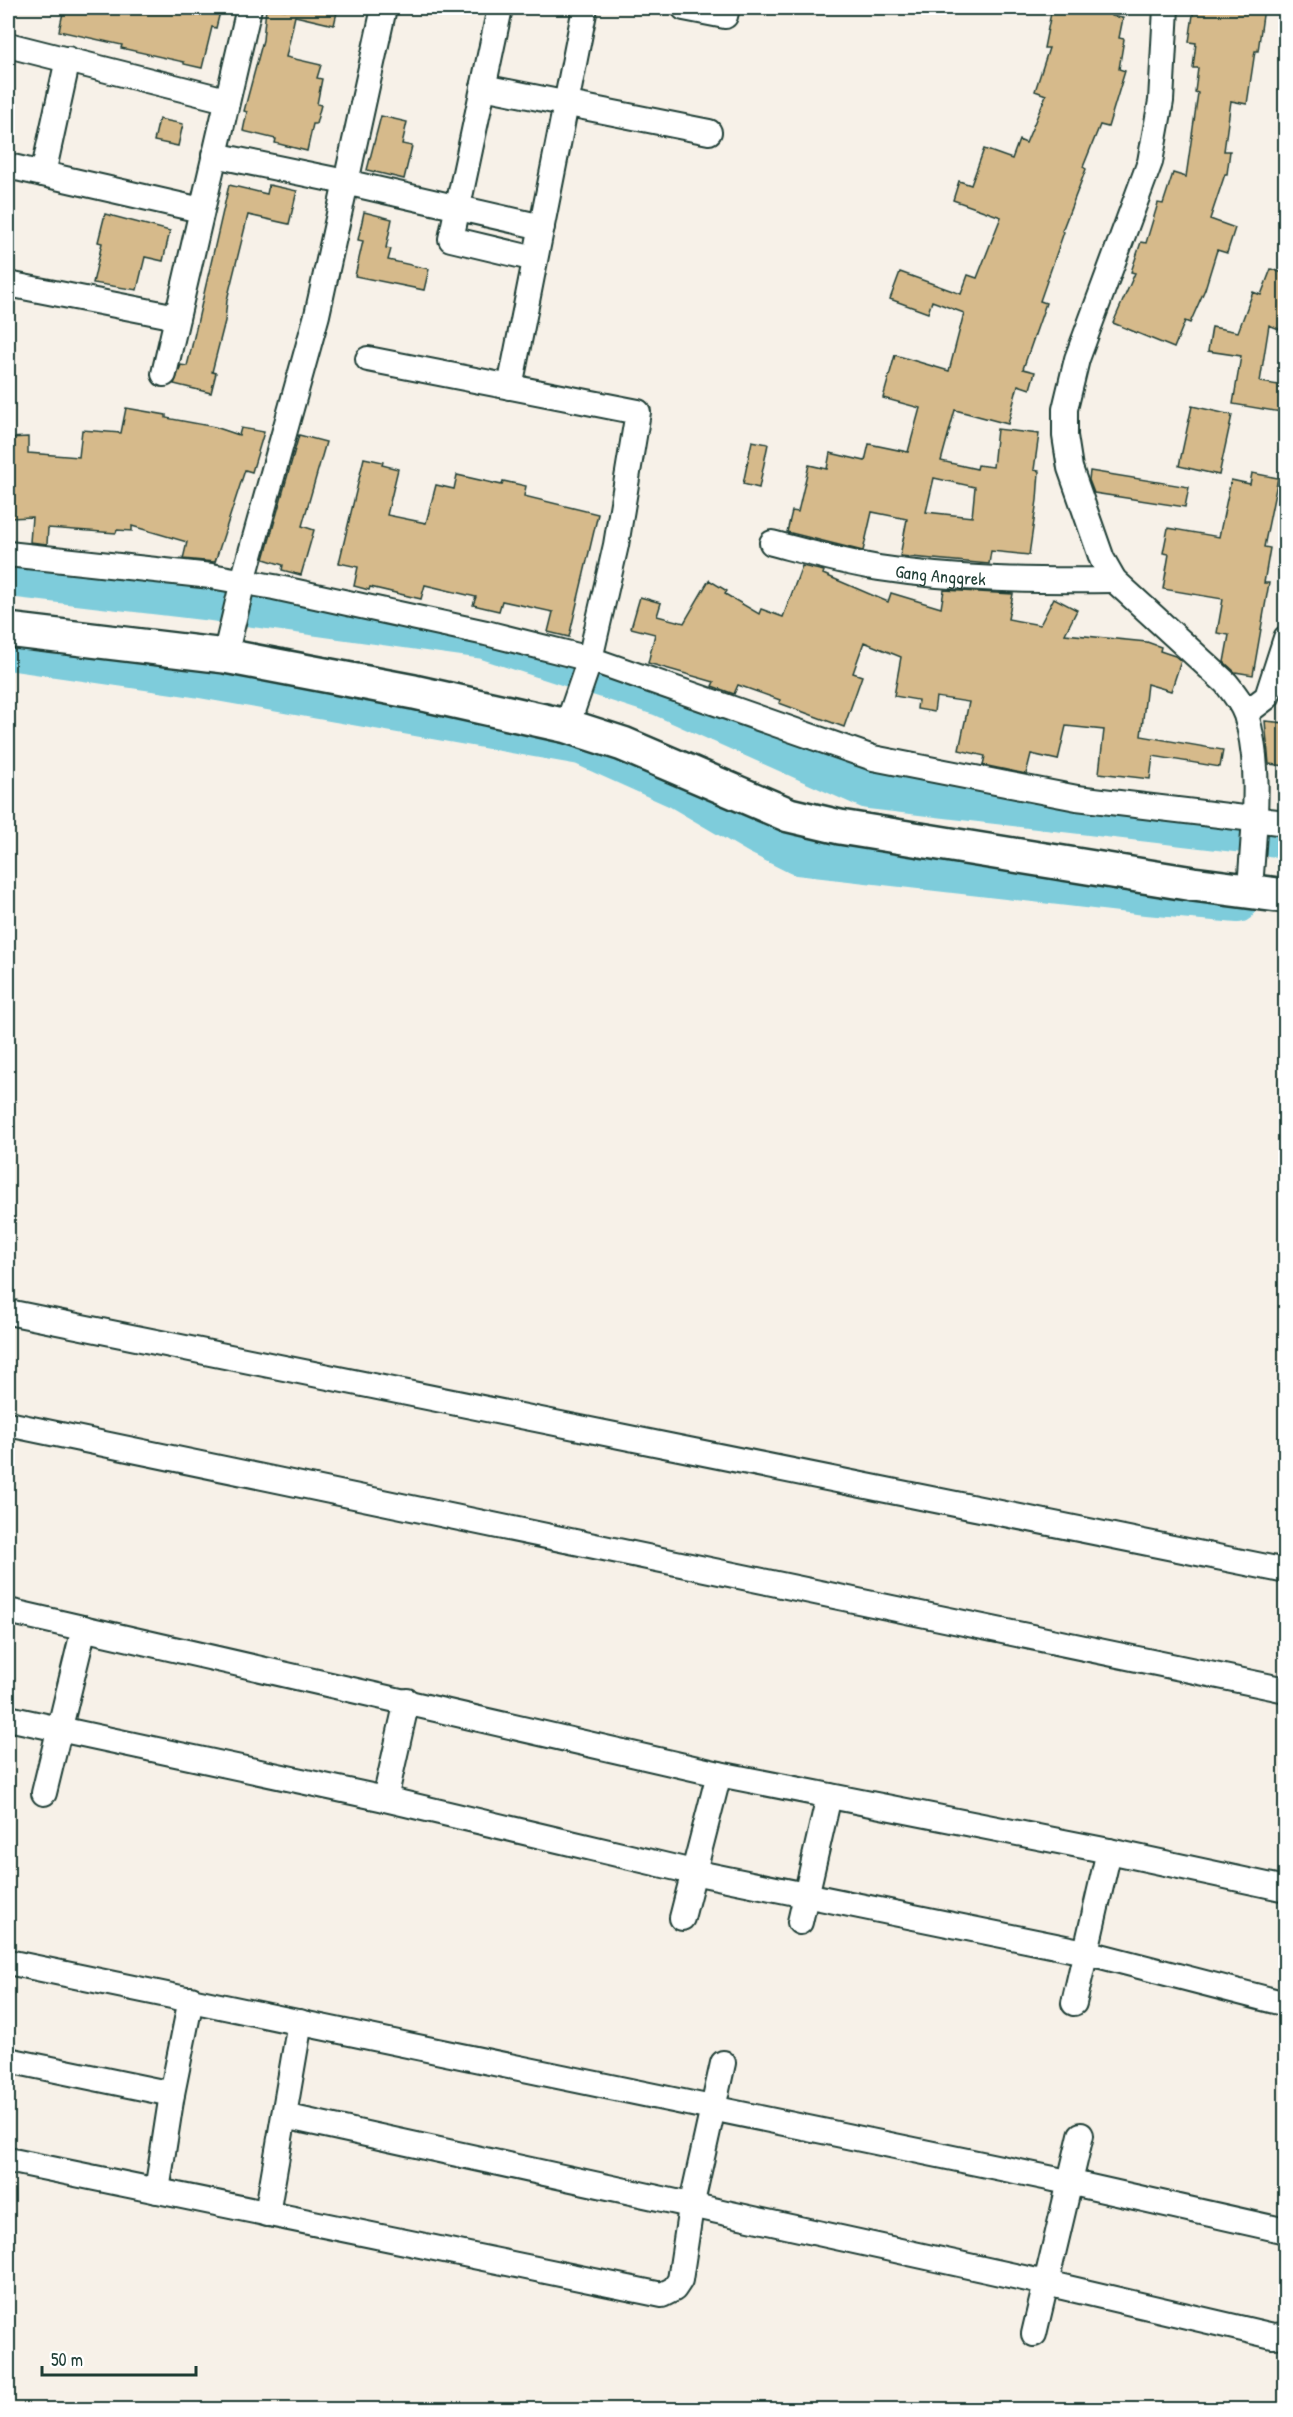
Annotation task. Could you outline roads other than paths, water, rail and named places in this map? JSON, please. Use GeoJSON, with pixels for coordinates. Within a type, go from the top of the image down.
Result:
{"type":"FeatureCollection","features":[{"type":"Feature","properties":{"kind":"street"},"geometry":{"type":"LineString","coordinates":[[164,374],[249,8]]}},
{"type":"Feature","properties":{"kind":"street"},"geometry":{"type":"LineString","coordinates":[[228,646],[241,586],[317,315],[384,8]]}},
{"type":"Feature","properties":{"kind":"street"},"geometry":{"type":"LineString","coordinates":[[500,8],[451,239],[535,259]]}},
{"type":"Feature","properties":{"kind":"street"},"geometry":{"type":"LineString","coordinates":[[510,387],[585,8]]}},
{"type":"Feature","properties":{"kind":"street"},"geometry":{"type":"LineString","coordinates":[[684,8],[725,16],[727,8]]}},
{"type":"Feature","properties":{"kind":"street"},"geometry":{"type":"LineString","coordinates":[[1166,8],[1161,101],[1150,162],[1077,359],[1065,409],[1065,436],[1070,468],[1102,559],[1114,580],[1226,683],[1238,697],[1246,713],[1254,771],[1254,826],[1250,880]]}},
{"type":"Feature","properties":{"kind":"street"},"geometry":{"type":"LineString","coordinates":[[8,45],[68,58],[226,100]]}},
{"type":"Feature","properties":{"kind":"street"},"geometry":{"type":"LineString","coordinates":[[43,174],[68,58]]}},
{"type":"Feature","properties":{"kind":"street"},"geometry":{"type":"LineString","coordinates":[[483,87],[709,132]]}},
{"type":"Feature","properties":{"kind":"street"},"geometry":{"type":"LineString","coordinates":[[214,155],[542,227]]}},
{"type":"Feature","properties":{"kind":"street"},"geometry":{"type":"LineString","coordinates":[[8,166],[201,210]]}},
{"type":"Feature","properties":{"kind":"street"},"geometry":{"type":"LineString","coordinates":[[8,284],[177,317]]}},
{"type":"Feature","properties":{"kind":"street"},"geometry":{"type":"LineString","coordinates":[[368,359],[638,412],[616,545],[587,665],[571,714]]}},
{"type":"Feature","properties":{"kind":"street","name":"Gang Anggrek"},"geometry":{"type":"LineString","coordinates":[[771,543],[882,568],[938,574],[1057,580],[1114,580]]}},
{"type":"Feature","properties":{"kind":"street"},"geometry":{"type":"LineString","coordinates":[[8,554],[108,563],[486,633],[873,758],[1077,798],[1254,826],[1286,823]]}},
{"type":"Feature","properties":{"kind":"street"},"geometry":{"type":"LineString","coordinates":[[8,630],[228,646],[414,692],[571,714],[623,744],[789,815],[816,822],[1193,884],[1250,880],[1286,896]]}},
{"type":"Feature","properties":{"kind":"street"},"geometry":{"type":"LineString","coordinates":[[1246,713],[1267,697],[1286,638]]}},
{"type":"Feature","properties":{"kind":"street"},"geometry":{"type":"LineString","coordinates":[[8,1312],[1286,1571]]}},
{"type":"Feature","properties":{"kind":"street"},"geometry":{"type":"LineString","coordinates":[[8,1425],[1286,1690]]}},
{"type":"Feature","properties":{"kind":"street"},"geometry":{"type":"LineString","coordinates":[[8,1611],[719,1774],[1109,1851],[1286,1889]]}},
{"type":"Feature","properties":{"kind":"street"},"geometry":{"type":"LineString","coordinates":[[44,1794],[84,1628]]}},
{"type":"Feature","properties":{"kind":"street"},"geometry":{"type":"LineString","coordinates":[[385,1799],[407,1701]]}},
{"type":"Feature","properties":{"kind":"street"},"geometry":{"type":"LineString","coordinates":[[8,1718],[385,1799],[693,1872],[1085,1952],[1286,2004]]}},
{"type":"Feature","properties":{"kind":"street"},"geometry":{"type":"LineString","coordinates":[[682,1918],[719,1774]]}},
{"type":"Feature","properties":{"kind":"street"},"geometry":{"type":"LineString","coordinates":[[800,1922],[829,1796]]}},
{"type":"Feature","properties":{"kind":"street"},"geometry":{"type":"LineString","coordinates":[[1074,2003],[1109,1851]]}},
{"type":"Feature","properties":{"kind":"street"},"geometry":{"type":"LineString","coordinates":[[8,1962],[1068,2182],[1286,2231]]}},
{"type":"Feature","properties":{"kind":"street"},"geometry":{"type":"LineString","coordinates":[[157,2191],[172,2094],[191,1999]]}},
{"type":"Feature","properties":{"kind":"street"},"geometry":{"type":"LineString","coordinates":[[267,2214],[300,2022]]}},
{"type":"Feature","properties":{"kind":"street"},"geometry":{"type":"LineString","coordinates":[[8,2060],[172,2094]]}},
{"type":"Feature","properties":{"kind":"street"},"geometry":{"type":"LineString","coordinates":[[8,2160],[662,2295],[674,2289],[680,2280],[691,2207],[723,2063]]}},
{"type":"Feature","properties":{"kind":"street"},"geometry":{"type":"LineString","coordinates":[[284,2116],[1046,2283],[1272,2336],[1286,2335]]}},
{"type":"Feature","properties":{"kind":"street"},"geometry":{"type":"LineString","coordinates":[[1034,2334],[1068,2182],[1081,2135]]}},
{"type":"Feature","properties":{"kind":"waterway"},"geometry":{"type":"LineString","coordinates":[[8,578],[211,602],[484,640],[660,697],[868,790],[1286,839]]}},
{"type":"Feature","properties":{"kind":"waterway"},"geometry":{"type":"LineString","coordinates":[[8,651],[201,679],[581,746],[679,790],[758,836],[798,856],[1147,896],[1238,904]]}}]}
